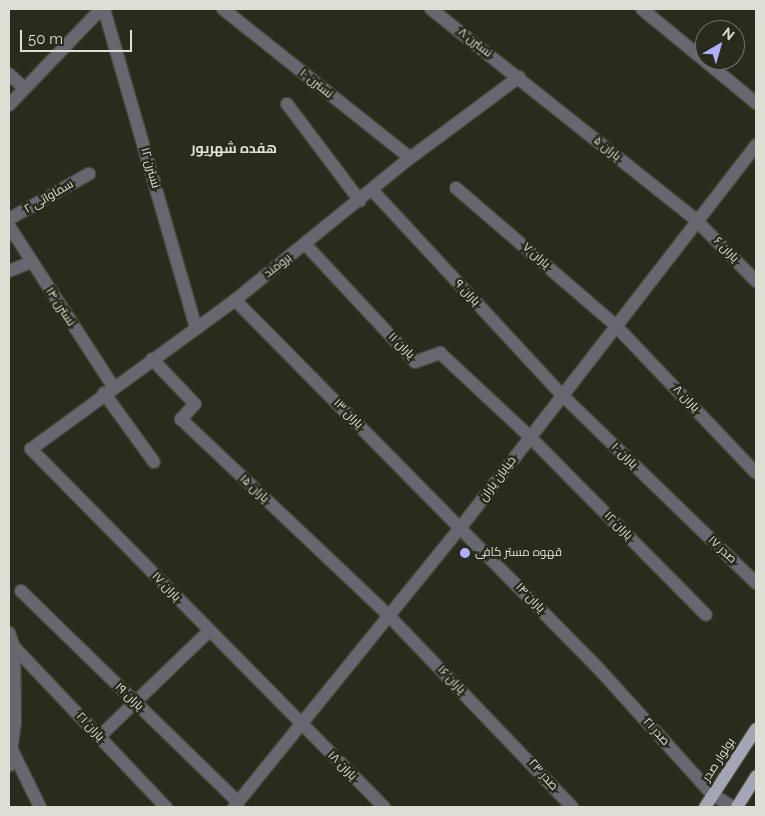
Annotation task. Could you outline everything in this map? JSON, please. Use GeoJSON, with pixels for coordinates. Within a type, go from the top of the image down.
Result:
{"type":"FeatureCollection","features":[{"type":"Feature","properties":{"kind":"main road","name":"بولوار صدر"},"geometry":{"type":"LineString","coordinates":[[705,807],[756,729]]}},
{"type":"Feature","properties":{"kind":"main road"},"geometry":{"type":"LineString","coordinates":[[737,807],[756,776]]}},
{"type":"Feature","properties":{"kind":"street"},"geometry":{"type":"LineString","coordinates":[[10,101],[103,9]]}},
{"type":"Feature","properties":{"kind":"street","name":"نسترن ۱۲"},"geometry":{"type":"LineString","coordinates":[[103,9],[196,327]]}},
{"type":"Feature","properties":{"kind":"street","name":"نسترن ۱۰"},"geometry":{"type":"LineString","coordinates":[[223,9],[410,158]]}},
{"type":"Feature","properties":{"kind":"street","name":"نسترن ۸"},"geometry":{"type":"LineString","coordinates":[[431,9],[519,77]]}},
{"type":"Feature","properties":{"kind":"street"},"geometry":{"type":"LineString","coordinates":[[642,9],[756,103]]}},
{"type":"Feature","properties":{"kind":"street"},"geometry":{"type":"LineString","coordinates":[[9,74],[24,88]]}},
{"type":"Feature","properties":{"kind":"street","name":"برومند"},"geometry":{"type":"LineString","coordinates":[[31,449],[109,389],[235,300],[373,191],[410,158],[519,77]]}},
{"type":"Feature","properties":{"kind":"street","name":"یاران ۵"},"geometry":{"type":"LineString","coordinates":[[519,77],[696,220]]}},
{"type":"Feature","properties":{"kind":"street"},"geometry":{"type":"LineString","coordinates":[[287,104],[360,201]]}},
{"type":"Feature","properties":{"kind":"street","name":"خیابان یاران"},"geometry":{"type":"LineString","coordinates":[[236,805],[461,527],[696,220],[756,145]]}},
{"type":"Feature","properties":{"kind":"street","name":"سماواتی ۲"},"geometry":{"type":"LineString","coordinates":[[9,220],[89,174]]}},
{"type":"Feature","properties":{"kind":"street","name":"یاران ۷"},"geometry":{"type":"LineString","coordinates":[[456,188],[616,325]]}},
{"type":"Feature","properties":{"kind":"street","name":"یاران ۹"},"geometry":{"type":"LineString","coordinates":[[373,191],[562,395]]}},
{"type":"Feature","properties":{"kind":"street","name":"یاران ۶"},"geometry":{"type":"LineString","coordinates":[[696,220],[756,281]]}},
{"type":"Feature","properties":{"kind":"street","name":"نسترن ۱۴"},"geometry":{"type":"LineString","coordinates":[[9,226],[154,462]]}},
{"type":"Feature","properties":{"kind":"street","name":"یاران ۱۱"},"geometry":{"type":"LineString","coordinates":[[305,244],[415,362],[440,353],[530,437]]}},
{"type":"Feature","properties":{"kind":"street"},"geometry":{"type":"LineString","coordinates":[[9,271],[31,262]]}},
{"type":"Feature","properties":{"kind":"street","name":"یاران ۱۳"},"geometry":{"type":"LineString","coordinates":[[235,300],[461,527]]}},
{"type":"Feature","properties":{"kind":"street","name":"یاران ۸"},"geometry":{"type":"LineString","coordinates":[[616,325],[756,473]]}},
{"type":"Feature","properties":{"kind":"street","name":"یاران ۱۵"},"geometry":{"type":"LineString","coordinates":[[152,359],[195,404],[181,419],[389,616]]}},
{"type":"Feature","properties":{"kind":"street","name":"یاران ۱۰"},"geometry":{"type":"LineString","coordinates":[[562,395],[687,517]]}},
{"type":"Feature","properties":{"kind":"street","name":"یاران ۱۲"},"geometry":{"type":"LineString","coordinates":[[530,437],[706,614]]}},
{"type":"Feature","properties":{"kind":"street","name":"یاران ۱۷"},"geometry":{"type":"LineString","coordinates":[[31,449],[301,725]]}},
{"type":"Feature","properties":{"kind":"street","name":"صدر ۱۷"},"geometry":{"type":"LineString","coordinates":[[687,517],[756,583]]}},
{"type":"Feature","properties":{"kind":"street","name":"یاران ۱۴"},"geometry":{"type":"LineString","coordinates":[[461,527],[599,670]]}},
{"type":"Feature","properties":{"kind":"street","name":"یاران ۱۹"},"geometry":{"type":"LineString","coordinates":[[21,591],[135,702],[236,805]]}},
{"type":"Feature","properties":{"kind":"street","name":"یاران ۱۶"},"geometry":{"type":"LineString","coordinates":[[389,616],[514,744]]}},
{"type":"Feature","properties":{"kind":"street"},"geometry":{"type":"LineString","coordinates":[[99,737],[209,631]]}},
{"type":"Feature","properties":{"kind":"street"},"geometry":{"type":"LineString","coordinates":[[9,633],[14,647],[15,722],[9,766]]}},
{"type":"Feature","properties":{"kind":"street","name":"یاران ۲۱"},"geometry":{"type":"LineString","coordinates":[[14,647],[166,807]]}},
{"type":"Feature","properties":{"kind":"street","name":"صدر ۲۱"},"geometry":{"type":"LineString","coordinates":[[599,670],[713,795],[733,807]]}},
{"type":"Feature","properties":{"kind":"street","name":"یاران ۱۸"},"geometry":{"type":"LineString","coordinates":[[301,725],[384,807]]}},
{"type":"Feature","properties":{"kind":"street","name":"صدر ۲۳"},"geometry":{"type":"LineString","coordinates":[[514,744],[572,807]]}},
{"type":"Feature","properties":{"kind":"street"},"geometry":{"type":"LineString","coordinates":[[11,748],[40,807]]}},
{"type":"Feature","properties":{"kind":"place","name":"قهوه مستر کافی"},"geometry":{"type":"Point","coordinates":[465,553]}},
{"type":"Feature","properties":{"kind":"district","name":"هفده شهریور"},"geometry":{"type":"Point","coordinates":[234,148]}}]}
